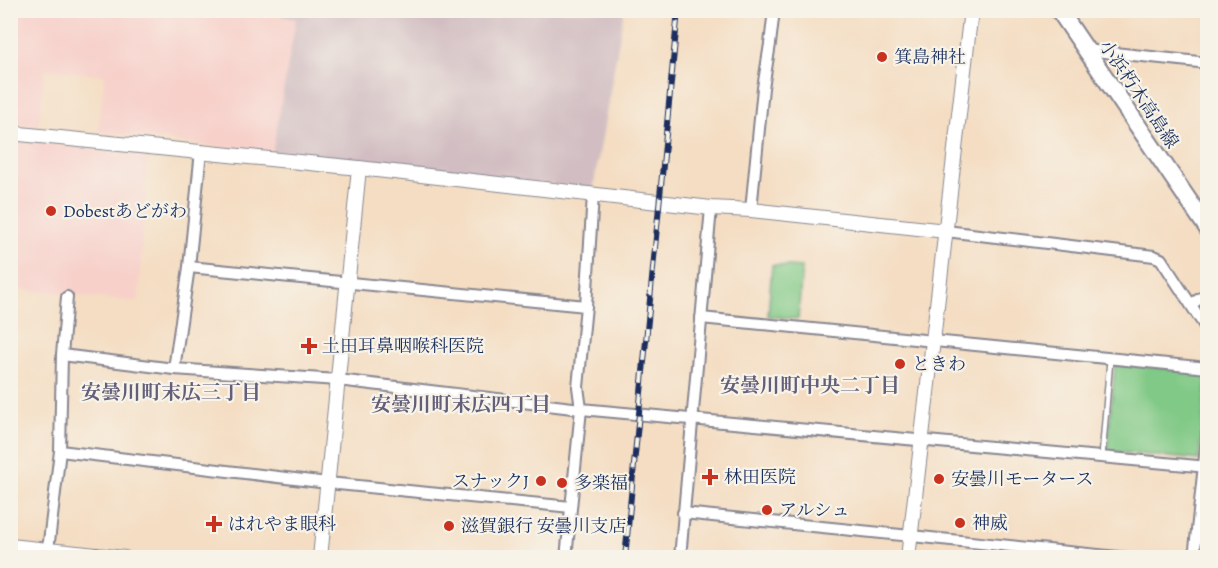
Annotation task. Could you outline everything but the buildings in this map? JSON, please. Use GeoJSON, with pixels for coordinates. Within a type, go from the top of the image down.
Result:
{"type":"FeatureCollection","features":[{"type":"Feature","properties":{"kind":"main road","name":"小浜朽木高島線"},"geometry":{"type":"LineString","coordinates":[[1059,10],[1208,229]]}},
{"type":"Feature","properties":{"kind":"street"},"geometry":{"type":"LineString","coordinates":[[751,210],[762,88],[774,10]]}},
{"type":"Feature","properties":{"kind":"street"},"geometry":{"type":"LineString","coordinates":[[908,558],[971,10]]}},
{"type":"Feature","properties":{"kind":"street"},"geometry":{"type":"LineString","coordinates":[[1086,50],[1208,63]]}},
{"type":"Feature","properties":{"kind":"street"},"geometry":{"type":"LineString","coordinates":[[10,133],[359,168],[711,208],[751,210],[1154,256],[1161,259],[1208,331]]}},
{"type":"Feature","properties":{"kind":"street"},"geometry":{"type":"LineString","coordinates":[[174,369],[189,267],[201,152]]}},
{"type":"Feature","properties":{"kind":"street"},"geometry":{"type":"LineString","coordinates":[[320,558],[359,168]]}},
{"type":"Feature","properties":{"kind":"street"},"geometry":{"type":"LineString","coordinates":[[566,558],[581,409],[578,387],[593,195]]}},
{"type":"Feature","properties":{"kind":"street"},"geometry":{"type":"LineString","coordinates":[[680,558],[711,208]]}},
{"type":"Feature","properties":{"kind":"street"},"geometry":{"type":"LineString","coordinates":[[189,267],[586,306]]}},
{"type":"Feature","properties":{"kind":"street"},"geometry":{"type":"LineString","coordinates":[[1191,304],[1208,294]]}},
{"type":"Feature","properties":{"kind":"street"},"geometry":{"type":"LineString","coordinates":[[47,554],[60,451],[62,356],[67,297]]}},
{"type":"Feature","properties":{"kind":"street"},"geometry":{"type":"LineString","coordinates":[[701,318],[1208,368]]}},
{"type":"Feature","properties":{"kind":"street"},"geometry":{"type":"LineString","coordinates":[[62,356],[174,369],[338,380],[581,409],[1206,466]]}},
{"type":"Feature","properties":{"kind":"street"},"geometry":{"type":"LineString","coordinates":[[1194,558],[1206,466],[1208,428]]}},
{"type":"Feature","properties":{"kind":"street"},"geometry":{"type":"LineString","coordinates":[[60,451],[328,483],[571,507]]}},
{"type":"Feature","properties":{"kind":"street"},"geometry":{"type":"LineString","coordinates":[[683,513],[910,534],[1128,558]]}},
{"type":"Feature","properties":{"kind":"street"},"geometry":{"type":"LineString","coordinates":[[10,546],[47,554],[125,558]]}},
{"type":"Feature","properties":{"kind":"lane"},"geometry":{"type":"LineString","coordinates":[[1102,457],[1110,359]]}},
{"type":"Feature","properties":{"kind":"shaded area"},"geometry":{"type":"Polygon","coordinates":[[[227,10],[227,14],[281,16],[296,19],[272,154],[98,132],[105,75],[45,69],[39,127],[11,124],[11,11],[227,10]]]}},
{"type":"Feature","properties":{"kind":"shaded area"},"geometry":{"type":"Polygon","coordinates":[[[282,11],[624,11],[593,189],[272,154],[296,19],[281,16],[282,11]]]}},
{"type":"Feature","properties":{"kind":"shaded area"},"geometry":{"type":"Polygon","coordinates":[[[11,140],[148,155],[138,302],[11,288],[11,140]]]}},
{"type":"Feature","properties":{"kind":"green space"},"geometry":{"type":"Polygon","coordinates":[[[772,265],[802,267],[798,319],[768,316],[772,265]]]}},
{"type":"Feature","properties":{"kind":"green space"},"geometry":{"type":"Polygon","coordinates":[[[1115,364],[1207,372],[1199,460],[1107,451],[1115,364]]]}},
{"type":"Feature","properties":{"kind":"railway"},"geometry":{"type":"LineString","coordinates":[[625,558],[678,10]]}},
{"type":"Feature","properties":{"kind":"place","name":"箕島神社"},"geometry":{"type":"Point","coordinates":[882,57]}},
{"type":"Feature","properties":{"kind":"place","name":"Dobestあどがわ"},"geometry":{"type":"Point","coordinates":[51,211]}},
{"type":"Feature","properties":{"kind":"place","name":"土田耳鼻咽喉科医院"},"geometry":{"type":"Point","coordinates":[309,346]}},
{"type":"Feature","properties":{"kind":"place","name":"ときわ"},"geometry":{"type":"Point","coordinates":[900,364]}},
{"type":"Feature","properties":{"kind":"place","name":"林田医院"},"geometry":{"type":"Point","coordinates":[710,477]}},
{"type":"Feature","properties":{"kind":"place","name":"安曇川モータース"},"geometry":{"type":"Point","coordinates":[939,479]}},
{"type":"Feature","properties":{"kind":"place","name":"スナックJ"},"geometry":{"type":"Point","coordinates":[541,481]}},
{"type":"Feature","properties":{"kind":"place","name":"多楽福"},"geometry":{"type":"Point","coordinates":[562,483]}},
{"type":"Feature","properties":{"kind":"place","name":"アルシュ"},"geometry":{"type":"Point","coordinates":[767,510]}},
{"type":"Feature","properties":{"kind":"place","name":"神威"},"geometry":{"type":"Point","coordinates":[960,523]}},
{"type":"Feature","properties":{"kind":"place","name":"はれやま眼科"},"geometry":{"type":"Point","coordinates":[214,524]}},
{"type":"Feature","properties":{"kind":"place","name":"滋賀銀行 安曇川支店"},"geometry":{"type":"Point","coordinates":[449,526]}},
{"type":"Feature","properties":{"kind":"district","name":"安曇川町中央二丁目"},"geometry":{"type":"Point","coordinates":[810,385]}},
{"type":"Feature","properties":{"kind":"district","name":"安曇川町末広三丁目"},"geometry":{"type":"Point","coordinates":[171,392]}},
{"type":"Feature","properties":{"kind":"district","name":"安曇川町末広四丁目"},"geometry":{"type":"Point","coordinates":[461,404]}}]}
